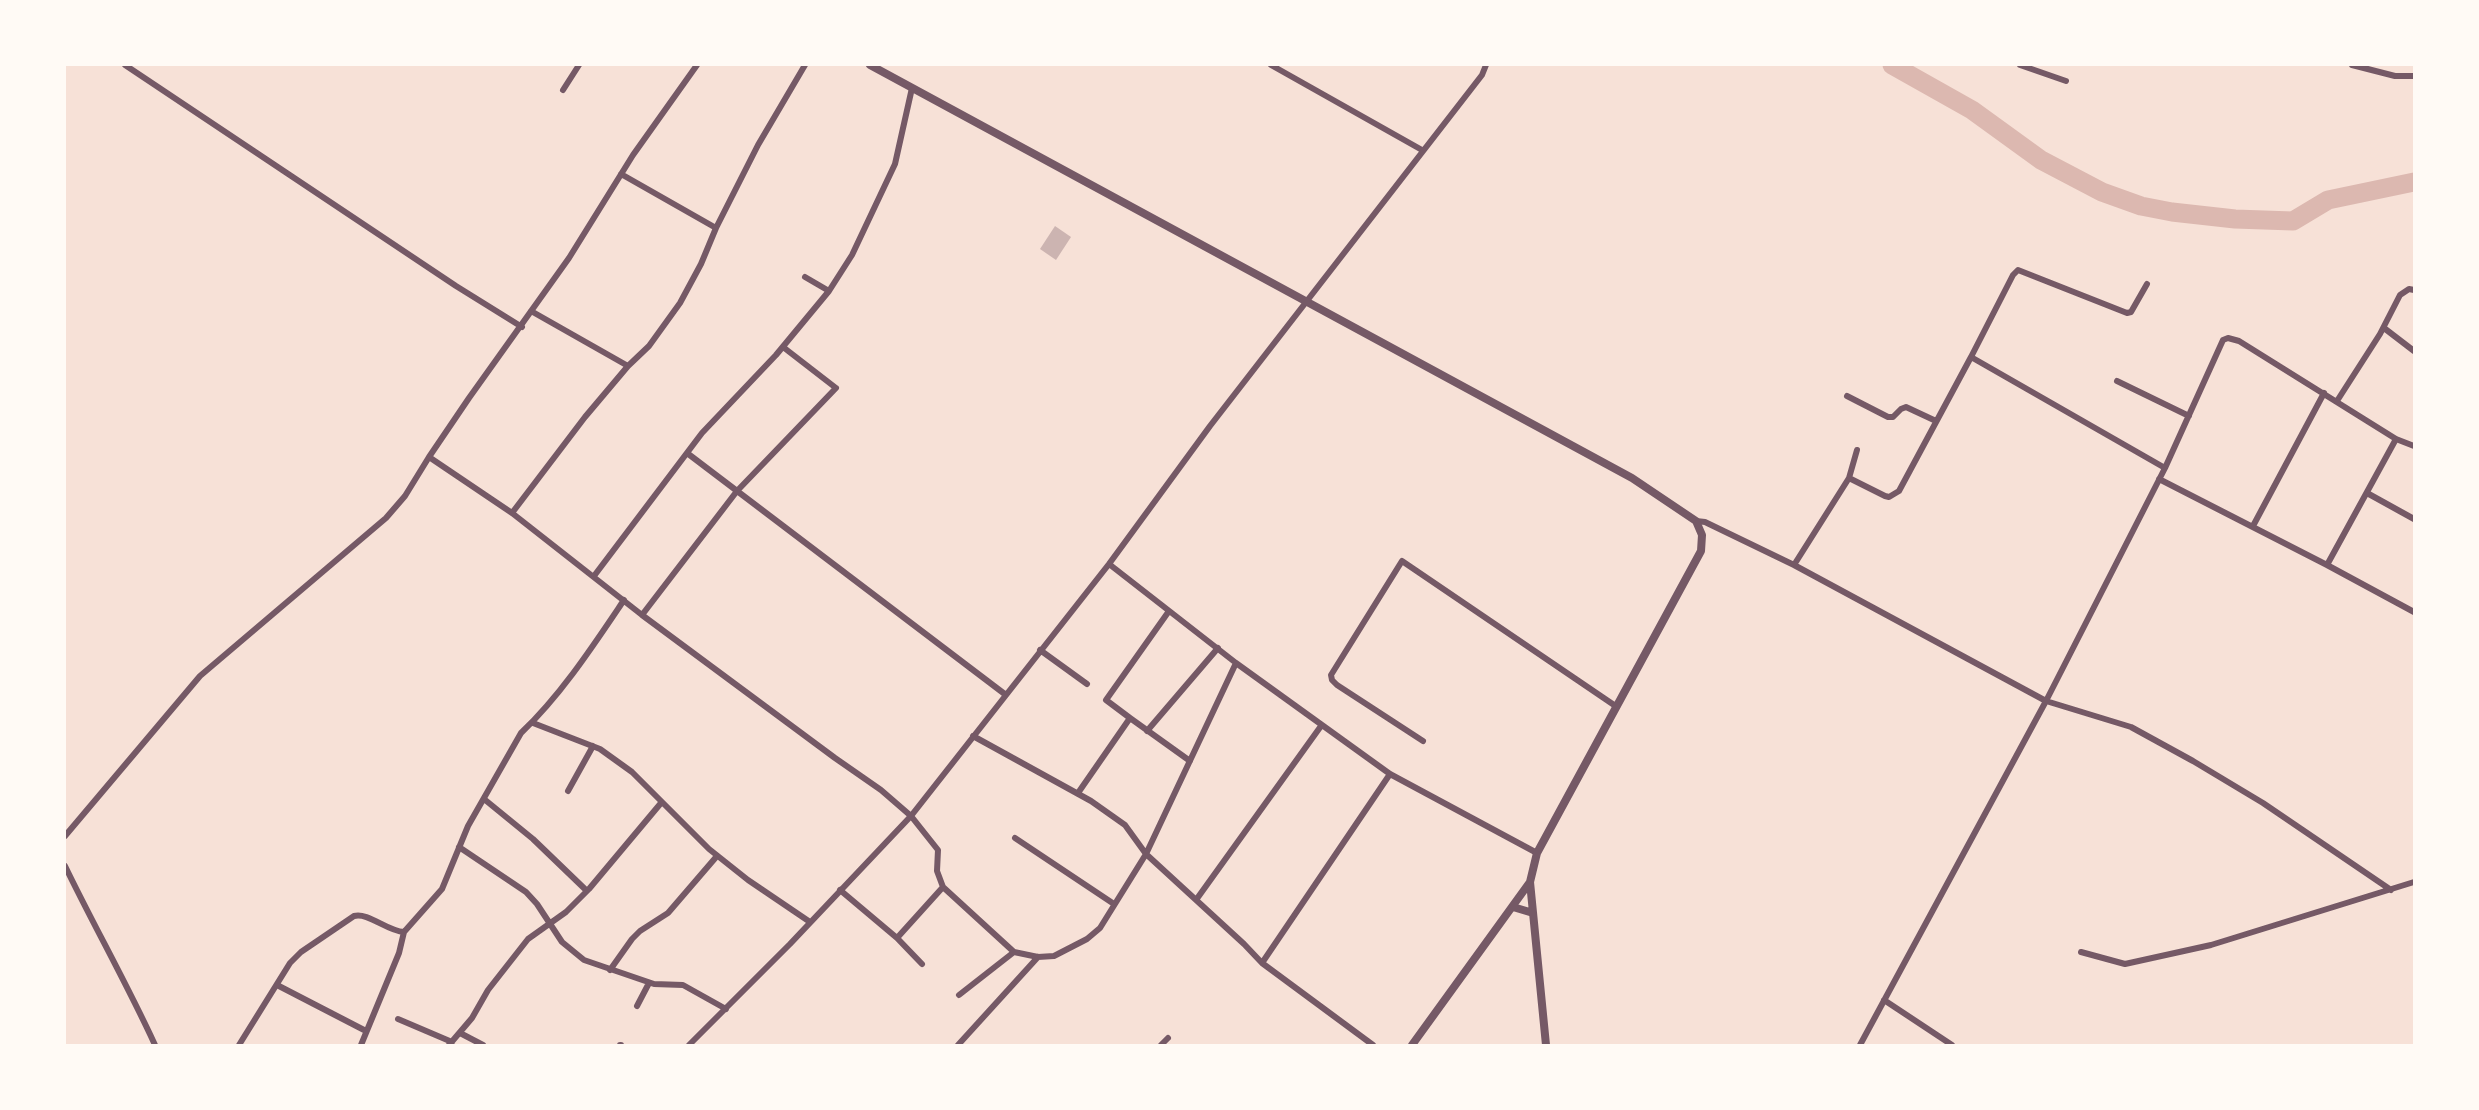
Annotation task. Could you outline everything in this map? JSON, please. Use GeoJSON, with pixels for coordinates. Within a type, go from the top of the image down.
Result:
{"type":"FeatureCollection","features":[{"type":"Feature","properties":{"kind":"street"},"geometry":{"type":"LineString","coordinates":[[125,65],[456,286],[522,327]]}},
{"type":"Feature","properties":{"kind":"street"},"geometry":{"type":"LineString","coordinates":[[563,90],[579,65]]}},
{"type":"Feature","properties":{"kind":"street"},"geometry":{"type":"LineString","coordinates":[[65,836],[200,676],[386,518],[405,496],[469,398],[569,258],[621,174],[697,65]]}},
{"type":"Feature","properties":{"kind":"street"},"geometry":{"type":"LineString","coordinates":[[512,513],[586,417],[628,366],[649,346],[680,303],[758,145],[805,65]]}},
{"type":"Feature","properties":{"kind":"street"},"geometry":{"type":"LineString","coordinates":[[870,65],[1632,478],[1696,521],[1705,522],[1794,565],[2046,701],[2131,727],[2263,803],[2391,890]]}},
{"type":"Feature","properties":{"kind":"street"},"geometry":{"type":"LineString","coordinates":[[1271,65],[1422,150]]}},
{"type":"Feature","properties":{"kind":"street"},"geometry":{"type":"LineString","coordinates":[[693,1043],[911,816],[1109,564],[1306,301],[1482,75],[1486,65]]}},
{"type":"Feature","properties":{"kind":"street"},"geometry":{"type":"LineString","coordinates":[[2020,65],[2066,81]]}},
{"type":"Feature","properties":{"kind":"street"},"geometry":{"type":"LineString","coordinates":[[2352,65],[2395,76],[2414,76]]}},
{"type":"Feature","properties":{"kind":"street"},"geometry":{"type":"LineString","coordinates":[[594,576],[716,417],[783,347],[829,291],[852,255],[895,164],[912,88]]}},
{"type":"Feature","properties":{"kind":"street"},"geometry":{"type":"LineString","coordinates":[[621,174],[716,228]]}},
{"type":"Feature","properties":{"kind":"street"},"geometry":{"type":"LineString","coordinates":[[1849,478],[1885,496],[1896,493],[1901,488],[2018,270],[2127,313],[2131,312],[2147,284]]}},
{"type":"Feature","properties":{"kind":"street"},"geometry":{"type":"LineString","coordinates":[[805,277],[829,291]]}},
{"type":"Feature","properties":{"kind":"street"},"geometry":{"type":"LineString","coordinates":[[2337,401],[2384,328],[2400,295],[2409,289],[2414,290]]}},
{"type":"Feature","properties":{"kind":"street"},"geometry":{"type":"LineString","coordinates":[[531,311],[628,366]]}},
{"type":"Feature","properties":{"kind":"street"},"geometry":{"type":"LineString","coordinates":[[2384,328],[2414,351]]}},
{"type":"Feature","properties":{"kind":"street"},"geometry":{"type":"LineString","coordinates":[[1860,1045],[2046,701],[2165,468],[2222,340],[2228,338],[2239,341],[2396,439],[2414,446]]}},
{"type":"Feature","properties":{"kind":"street"},"geometry":{"type":"LineString","coordinates":[[642,615],[737,491],[836,388],[783,347]]}},
{"type":"Feature","properties":{"kind":"street"},"geometry":{"type":"LineString","coordinates":[[1970,357],[2165,468]]}},
{"type":"Feature","properties":{"kind":"street"},"geometry":{"type":"LineString","coordinates":[[2117,381],[2189,416]]}},
{"type":"Feature","properties":{"kind":"street"},"geometry":{"type":"LineString","coordinates":[[2253,526],[2324,393]]}},
{"type":"Feature","properties":{"kind":"street"},"geometry":{"type":"LineString","coordinates":[[1847,396],[1888,417],[1893,417],[1906,408],[1936,421]]}},
{"type":"Feature","properties":{"kind":"street"},"geometry":{"type":"LineString","coordinates":[[2327,565],[2396,439]]}},
{"type":"Feature","properties":{"kind":"street"},"geometry":{"type":"LineString","coordinates":[[1794,565],[1849,478],[1857,450]]}},
{"type":"Feature","properties":{"kind":"street"},"geometry":{"type":"LineString","coordinates":[[687,453],[1006,695]]}},
{"type":"Feature","properties":{"kind":"street"},"geometry":{"type":"LineString","coordinates":[[429,457],[512,513],[642,615],[881,790],[911,816],[938,850],[937,871],[943,887],[1014,952],[1038,957],[1054,956],[1087,939],[1100,928],[1146,854],[1236,663]]}},
{"type":"Feature","properties":{"kind":"street"},"geometry":{"type":"LineString","coordinates":[[2159,479],[2414,612]]}},
{"type":"Feature","properties":{"kind":"street"},"geometry":{"type":"LineString","coordinates":[[2367,493],[2414,519]]}},
{"type":"Feature","properties":{"kind":"street"},"geometry":{"type":"LineString","coordinates":[[1546,1045],[1530,882],[1537,853],[1701,551],[1702,535],[1696,521]]}},
{"type":"Feature","properties":{"kind":"street"},"geometry":{"type":"LineString","coordinates":[[1423,741],[1337,685],[1331,675],[1402,561],[1618,708]]}},
{"type":"Feature","properties":{"kind":"street"},"geometry":{"type":"LineString","coordinates":[[1109,564],[1217,649],[1390,774],[1537,853]]}},
{"type":"Feature","properties":{"kind":"street"},"geometry":{"type":"LineString","coordinates":[[361,1045],[399,953],[404,932],[442,889],[468,826],[521,733],[533,723],[566,682],[624,600]]}},
{"type":"Feature","properties":{"kind":"street"},"geometry":{"type":"LineString","coordinates":[[1169,611],[1106,700],[1190,761]]}},
{"type":"Feature","properties":{"kind":"street"},"geometry":{"type":"LineString","coordinates":[[1147,731],[1217,649]]}},
{"type":"Feature","properties":{"kind":"street"},"geometry":{"type":"LineString","coordinates":[[1040,650],[1087,684]]}},
{"type":"Feature","properties":{"kind":"street"},"geometry":{"type":"LineString","coordinates":[[1078,793],[1130,718]]}},
{"type":"Feature","properties":{"kind":"street"},"geometry":{"type":"LineString","coordinates":[[533,723],[593,746],[632,772],[717,856],[772,898],[810,922]]}},
{"type":"Feature","properties":{"kind":"street"},"geometry":{"type":"LineString","coordinates":[[1196,900],[1321,726]]}},
{"type":"Feature","properties":{"kind":"street"},"geometry":{"type":"LineString","coordinates":[[973,736],[1078,793],[1125,825],[1146,854],[1262,963],[1373,1045]]}},
{"type":"Feature","properties":{"kind":"street"},"geometry":{"type":"LineString","coordinates":[[569,792],[593,746]]}},
{"type":"Feature","properties":{"kind":"street"},"geometry":{"type":"LineString","coordinates":[[1262,963],[1390,774]]}},
{"type":"Feature","properties":{"kind":"street"},"geometry":{"type":"LineString","coordinates":[[484,799],[533,839],[587,891]]}},
{"type":"Feature","properties":{"kind":"street"},"geometry":{"type":"LineString","coordinates":[[398,1019],[451,1044],[527,939],[566,912],[587,891],[661,803]]}},
{"type":"Feature","properties":{"kind":"street"},"geometry":{"type":"LineString","coordinates":[[1015,838],[1114,904]]}},
{"type":"Feature","properties":{"kind":"street"},"geometry":{"type":"LineString","coordinates":[[459,847],[526,892],[562,942],[584,960],[649,983],[683,985],[726,1009]]}},
{"type":"Feature","properties":{"kind":"street"},"geometry":{"type":"LineString","coordinates":[[610,970],[632,939],[668,913],[717,856]]}},
{"type":"Feature","properties":{"kind":"street"},"geometry":{"type":"LineString","coordinates":[[65,866],[155,1045]]}},
{"type":"Feature","properties":{"kind":"street"},"geometry":{"type":"LineString","coordinates":[[1412,1045],[1530,882]]}},
{"type":"Feature","properties":{"kind":"street"},"geometry":{"type":"LineString","coordinates":[[2081,952],[2125,964],[2211,945],[2414,882]]}},
{"type":"Feature","properties":{"kind":"street"},"geometry":{"type":"LineString","coordinates":[[897,938],[943,887]]}},
{"type":"Feature","properties":{"kind":"street"},"geometry":{"type":"LineString","coordinates":[[840,890],[897,938],[922,964]]}},
{"type":"Feature","properties":{"kind":"street"},"geometry":{"type":"LineString","coordinates":[[1513,906],[1533,913]]}},
{"type":"Feature","properties":{"kind":"street"},"geometry":{"type":"LineString","coordinates":[[239,1045],[295,957],[354,915],[364,915],[391,930],[404,932]]}},
{"type":"Feature","properties":{"kind":"street"},"geometry":{"type":"LineString","coordinates":[[959,995],[1014,952]]}},
{"type":"Feature","properties":{"kind":"street"},"geometry":{"type":"LineString","coordinates":[[958,1045],[1038,957]]}},
{"type":"Feature","properties":{"kind":"street"},"geometry":{"type":"LineString","coordinates":[[637,1006],[649,983]]}},
{"type":"Feature","properties":{"kind":"street"},"geometry":{"type":"LineString","coordinates":[[277,985],[366,1031]]}},
{"type":"Feature","properties":{"kind":"street"},"geometry":{"type":"LineString","coordinates":[[1884,1000],[1952,1045]]}},
{"type":"Feature","properties":{"kind":"street"},"geometry":{"type":"LineString","coordinates":[[460,1033],[483,1045]]}},
{"type":"Feature","properties":{"kind":"street"},"geometry":{"type":"LineString","coordinates":[[1161,1045],[1168,1038]]}},
{"type":"Feature","properties":{"kind":"building"},"geometry":{"type":"Polygon","coordinates":[[[1055,226],[1071,237],[1056,260],[1040,249],[1055,226]]]}},
{"type":"Feature","properties":{"kind":"waterway"},"geometry":{"type":"LineString","coordinates":[[1892,65],[1972,110],[2041,160],[2102,192],[2141,206],[2235,219],[2293,221],[2328,200],[2414,182]]}}]}
